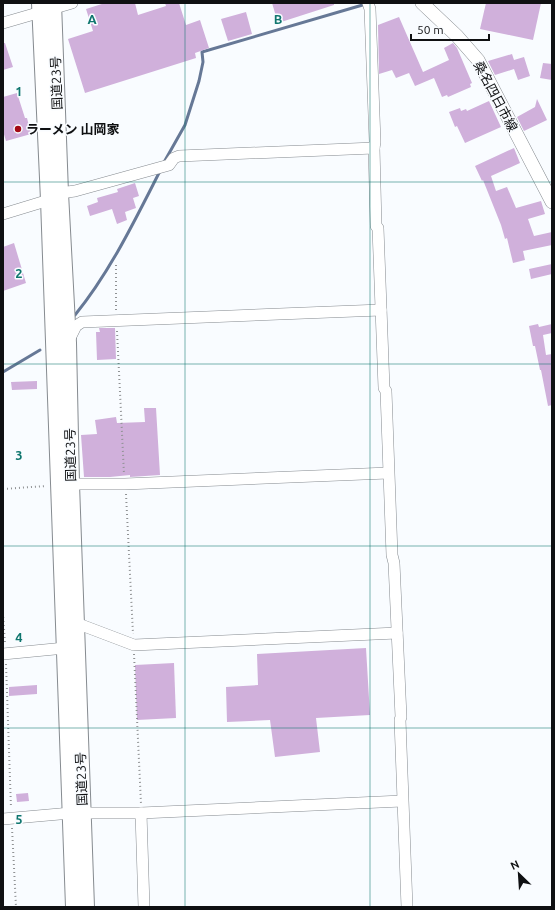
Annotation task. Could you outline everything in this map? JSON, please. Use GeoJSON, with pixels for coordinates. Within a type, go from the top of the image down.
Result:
{"type":"FeatureCollection","features":[{"type":"Feature","properties":{"kind":"highway","name":"国道23号"},"geometry":{"type":"LineString","coordinates":[[47,7],[65,485],[76,624],[77,813],[74,907]]}},
{"type":"Feature","properties":{"kind":"highway","name":"国道23号"},"geometry":{"type":"LineString","coordinates":[[54,196],[68,343],[65,485],[65,648],[77,813],[86,907]]}},
{"type":"Feature","properties":{"kind":"main road","name":"桑名四日市線"},"geometry":{"type":"LineString","coordinates":[[422,3],[457,36],[478,60],[552,202]]}},
{"type":"Feature","properties":{"kind":"street"},"geometry":{"type":"LineString","coordinates":[[3,23],[47,7],[72,3]]}},
{"type":"Feature","properties":{"kind":"street"},"geometry":{"type":"LineString","coordinates":[[369,5],[375,142],[376,226],[378,228],[384,388],[386,391],[388,473],[392,555],[394,563],[407,907]]}},
{"type":"Feature","properties":{"kind":"street"},"geometry":{"type":"LineString","coordinates":[[3,214],[54,196],[161,168],[169,165],[174,158],[179,156],[374,148]]}},
{"type":"Feature","properties":{"kind":"street"},"geometry":{"type":"LineString","coordinates":[[68,343],[76,326],[82,322],[381,310]]}},
{"type":"Feature","properties":{"kind":"street"},"geometry":{"type":"LineString","coordinates":[[65,485],[125,484],[388,473]]}},
{"type":"Feature","properties":{"kind":"street"},"geometry":{"type":"LineString","coordinates":[[76,624],[134,645],[397,633]]}},
{"type":"Feature","properties":{"kind":"street"},"geometry":{"type":"LineString","coordinates":[[4,654],[65,648]]}},
{"type":"Feature","properties":{"kind":"street"},"geometry":{"type":"LineString","coordinates":[[7,818],[77,813],[141,813],[402,801]]}},
{"type":"Feature","properties":{"kind":"street"},"geometry":{"type":"LineString","coordinates":[[141,813],[144,907]]}},
{"type":"Feature","properties":{"kind":"path"},"geometry":{"type":"LineString","coordinates":[[116,264],[116,321],[134,645],[141,813]]}},
{"type":"Feature","properties":{"kind":"path"},"geometry":{"type":"LineString","coordinates":[[3,489],[65,485]]}},
{"type":"Feature","properties":{"kind":"path"},"geometry":{"type":"LineString","coordinates":[[3,613],[7,818],[16,907]]}},
{"type":"Feature","properties":{"kind":"building"},"geometry":{"type":"Polygon","coordinates":[[[105,3],[135,3],[138,15],[166,6],[165,3],[179,3],[186,25],[200,20],[209,48],[195,53],[196,58],[85,93],[68,39],[93,31],[86,9],[105,3]]]}},
{"type":"Feature","properties":{"kind":"building"},"geometry":{"type":"Polygon","coordinates":[[[272,3],[334,3],[334,5],[278,23],[272,3]]]}},
{"type":"Feature","properties":{"kind":"building"},"geometry":{"type":"Polygon","coordinates":[[[486,3],[541,3],[533,40],[480,29],[486,3]]]}},
{"type":"Feature","properties":{"kind":"building"},"geometry":{"type":"Polygon","coordinates":[[[246,12],[252,34],[228,41],[221,19],[246,12]]]}},
{"type":"Feature","properties":{"kind":"building"},"geometry":{"type":"Polygon","coordinates":[[[399,17],[423,72],[449,60],[444,48],[453,43],[457,48],[472,83],[470,84],[471,87],[448,97],[447,95],[442,97],[434,78],[415,86],[409,73],[396,78],[392,70],[379,74],[378,25],[399,17]]]}},
{"type":"Feature","properties":{"kind":"building"},"geometry":{"type":"Polygon","coordinates":[[[3,43],[5,43],[13,67],[3,70],[3,43]]]}},
{"type":"Feature","properties":{"kind":"building"},"geometry":{"type":"Polygon","coordinates":[[[512,54],[514,60],[524,57],[530,76],[518,80],[514,69],[495,75],[488,61],[512,54]]]}},
{"type":"Feature","properties":{"kind":"building"},"geometry":{"type":"Polygon","coordinates":[[[543,63],[552,64],[552,80],[540,78],[543,63]]]}},
{"type":"Feature","properties":{"kind":"building"},"geometry":{"type":"Polygon","coordinates":[[[17,93],[25,118],[27,118],[31,134],[6,141],[3,131],[3,97],[17,93]]]}},
{"type":"Feature","properties":{"kind":"building"},"geometry":{"type":"Polygon","coordinates":[[[537,99],[547,120],[524,131],[517,117],[535,107],[537,99]]]}},
{"type":"Feature","properties":{"kind":"building"},"geometry":{"type":"Polygon","coordinates":[[[489,101],[501,127],[465,143],[457,126],[455,127],[449,112],[460,108],[461,111],[466,109],[467,111],[489,101]]]}},
{"type":"Feature","properties":{"kind":"building"},"geometry":{"type":"Polygon","coordinates":[[[514,148],[520,163],[491,176],[496,191],[507,187],[516,208],[541,201],[545,214],[528,219],[534,236],[552,232],[552,245],[523,251],[525,260],[513,263],[507,238],[505,239],[483,180],[482,181],[475,166],[514,148]]]}},
{"type":"Feature","properties":{"kind":"building"},"geometry":{"type":"Polygon","coordinates":[[[135,183],[139,196],[133,198],[136,208],[125,212],[127,220],[117,224],[112,209],[90,216],[87,206],[98,202],[97,198],[118,192],[117,189],[135,183]]]}},
{"type":"Feature","properties":{"kind":"building"},"geometry":{"type":"Polygon","coordinates":[[[14,243],[26,283],[3,291],[3,247],[14,243]]]}},
{"type":"Feature","properties":{"kind":"building"},"geometry":{"type":"Polygon","coordinates":[[[552,264],[552,274],[531,279],[529,269],[552,264]]]}},
{"type":"Feature","properties":{"kind":"building"},"geometry":{"type":"Polygon","coordinates":[[[538,324],[539,327],[552,324],[552,333],[543,335],[546,355],[552,354],[552,405],[548,406],[541,370],[535,346],[533,346],[529,326],[538,324]]]}},
{"type":"Feature","properties":{"kind":"building"},"geometry":{"type":"Polygon","coordinates":[[[99,328],[115,328],[116,359],[97,360],[96,332],[100,332],[99,328]]]}},
{"type":"Feature","properties":{"kind":"building"},"geometry":{"type":"Polygon","coordinates":[[[37,381],[37,389],[12,390],[11,382],[37,381]]]}},
{"type":"Feature","properties":{"kind":"building"},"geometry":{"type":"Polygon","coordinates":[[[144,408],[156,408],[160,475],[130,477],[130,475],[84,477],[81,435],[97,434],[95,420],[116,417],[117,423],[145,422],[144,408]]]}},
{"type":"Feature","properties":{"kind":"building"},"geometry":{"type":"Polygon","coordinates":[[[366,648],[370,715],[316,718],[320,752],[275,757],[270,720],[227,722],[226,687],[258,685],[257,654],[366,648]]]}},
{"type":"Feature","properties":{"kind":"building"},"geometry":{"type":"Polygon","coordinates":[[[174,663],[176,718],[137,720],[135,665],[174,663]]]}},
{"type":"Feature","properties":{"kind":"building"},"geometry":{"type":"Polygon","coordinates":[[[37,685],[37,694],[9,696],[9,687],[37,685]]]}},
{"type":"Feature","properties":{"kind":"building"},"geometry":{"type":"Polygon","coordinates":[[[28,793],[29,801],[17,802],[16,794],[28,793]]]}},
{"type":"Feature","properties":{"kind":"waterway"},"geometry":{"type":"LineString","coordinates":[[163,164],[185,125],[199,81],[203,62],[202,52],[366,4]]}},
{"type":"Feature","properties":{"kind":"waterway"},"geometry":{"type":"LineString","coordinates":[[75,315],[100,281],[111,263],[160,171]]}},
{"type":"Feature","properties":{"kind":"waterway"},"geometry":{"type":"LineString","coordinates":[[3,372],[40,350]]}},
{"type":"Feature","properties":{"kind":"place","name":"ラーメン 山岡家"},"geometry":{"type":"Point","coordinates":[18,129]}}]}
